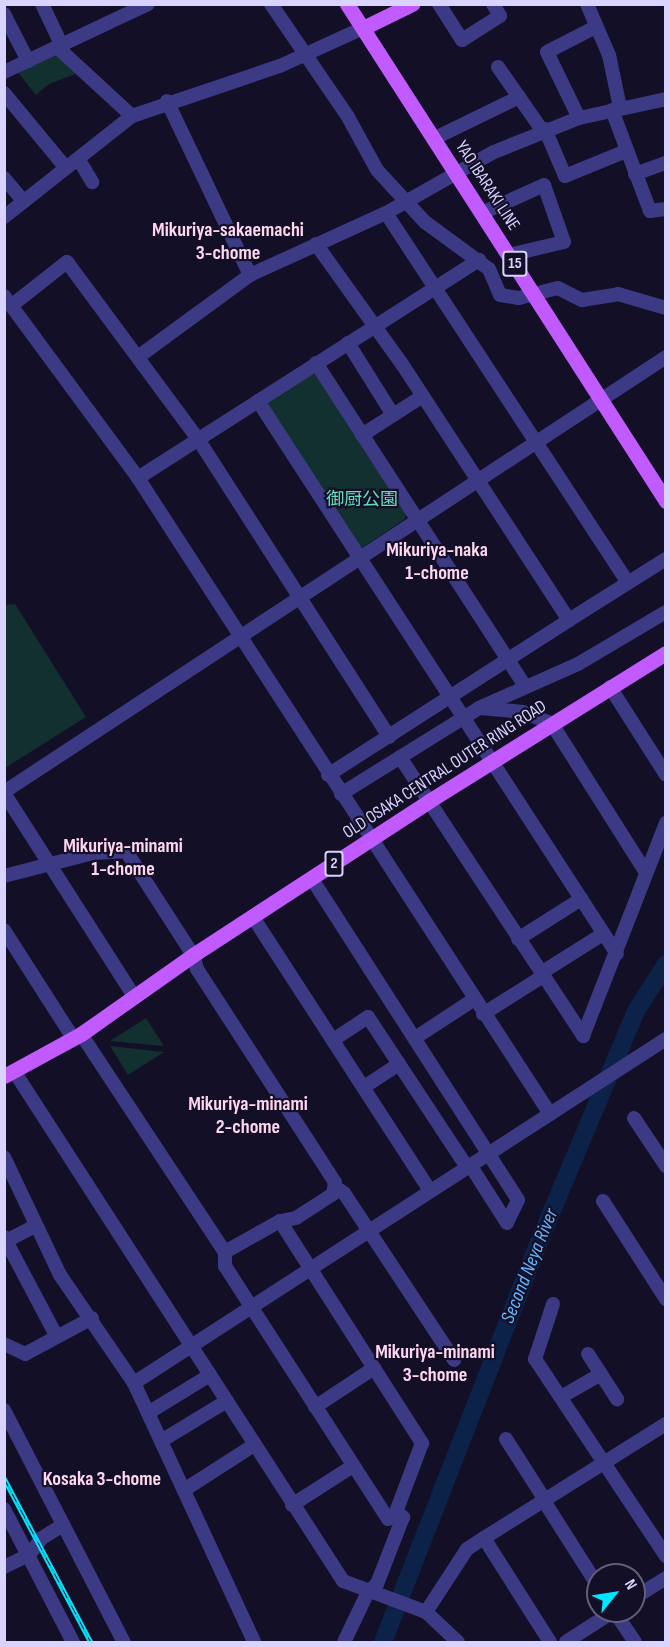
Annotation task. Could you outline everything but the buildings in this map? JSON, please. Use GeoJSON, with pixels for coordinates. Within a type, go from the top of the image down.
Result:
{"type":"FeatureCollection","features":[{"type":"Feature","properties":{"kind":"main road","name":"YAO IBARAKI LINE"},"geometry":{"type":"LineString","coordinates":[[347,4],[666,501]]}},
{"type":"Feature","properties":{"kind":"main road"},"geometry":{"type":"LineString","coordinates":[[363,28],[412,4]]}},
{"type":"Feature","properties":{"kind":"main road","name":"OLD OSAKA CENTRAL OUTER RING ROAD"},"geometry":{"type":"LineString","coordinates":[[9,1073],[77,1036],[135,998],[192,955],[429,801],[666,653]]}},
{"type":"Feature","properties":{"kind":"street"},"geometry":{"type":"LineString","coordinates":[[42,4],[59,47],[132,116]]}},
{"type":"Feature","properties":{"kind":"street"},"geometry":{"type":"LineString","coordinates":[[4,72],[59,47],[122,10],[148,4]]}},
{"type":"Feature","properties":{"kind":"street"},"geometry":{"type":"LineString","coordinates":[[271,4],[348,117],[377,170],[405,203],[425,222],[479,260],[506,299],[535,295],[558,288],[582,300],[618,294],[666,308]]}},
{"type":"Feature","properties":{"kind":"street"},"geometry":{"type":"LineString","coordinates":[[439,4],[462,40],[500,16],[493,4]]}},
{"type":"Feature","properties":{"kind":"street"},"geometry":{"type":"LineString","coordinates":[[587,4],[594,28],[609,56],[616,109],[626,151],[650,211],[666,209]]}},
{"type":"Feature","properties":{"kind":"street"},"geometry":{"type":"LineString","coordinates":[[4,14],[28,61]]}},
{"type":"Feature","properties":{"kind":"street"},"geometry":{"type":"LineString","coordinates":[[4,218],[132,116],[167,101],[306,56],[363,28]]}},
{"type":"Feature","properties":{"kind":"street"},"geometry":{"type":"LineString","coordinates":[[579,117],[547,52],[594,28]]}},
{"type":"Feature","properties":{"kind":"street"},"geometry":{"type":"LineString","coordinates":[[498,68],[544,130],[565,176],[626,151]]}},
{"type":"Feature","properties":{"kind":"street"},"geometry":{"type":"LineString","coordinates":[[4,93],[66,168]]}},
{"type":"Feature","properties":{"kind":"street"},"geometry":{"type":"LineString","coordinates":[[434,139],[519,98]]}},
{"type":"Feature","properties":{"kind":"street"},"geometry":{"type":"LineString","coordinates":[[138,357],[250,275],[386,213],[454,172],[544,130],[579,117],[666,99]]}},
{"type":"Feature","properties":{"kind":"street"},"geometry":{"type":"LineString","coordinates":[[167,101],[250,275]]}},
{"type":"Feature","properties":{"kind":"street"},"geometry":{"type":"LineString","coordinates":[[79,160],[92,182]]}},
{"type":"Feature","properties":{"kind":"street"},"geometry":{"type":"LineString","coordinates":[[635,174],[666,163]]}},
{"type":"Feature","properties":{"kind":"street"},"geometry":{"type":"LineString","coordinates":[[4,178],[24,202]]}},
{"type":"Feature","properties":{"kind":"street"},"geometry":{"type":"LineString","coordinates":[[482,213],[544,185],[564,242],[509,255]]}},
{"type":"Feature","properties":{"kind":"street"},"geometry":{"type":"LineString","coordinates":[[386,213],[437,287],[628,583]]}},
{"type":"Feature","properties":{"kind":"street"},"geometry":{"type":"LineString","coordinates":[[316,244],[377,326],[569,620]]}},
{"type":"Feature","properties":{"kind":"street"},"geometry":{"type":"LineString","coordinates":[[138,478],[479,260]]}},
{"type":"Feature","properties":{"kind":"street"},"geometry":{"type":"LineString","coordinates":[[389,737],[198,440],[67,262],[8,301],[138,478],[473,1000],[550,1114]]}},
{"type":"Feature","properties":{"kind":"street"},"geometry":{"type":"LineString","coordinates":[[348,344],[393,415]]}},
{"type":"Feature","properties":{"kind":"street"},"geometry":{"type":"LineString","coordinates":[[135,998],[4,792],[536,442],[665,360]]}},
{"type":"Feature","properties":{"kind":"street"},"geometry":{"type":"LineString","coordinates":[[316,363],[525,686]]}},
{"type":"Feature","properties":{"kind":"street"},"geometry":{"type":"LineString","coordinates":[[362,435],[423,396]]}},
{"type":"Feature","properties":{"kind":"street"},"geometry":{"type":"LineString","coordinates":[[258,401],[617,954]]}},
{"type":"Feature","properties":{"kind":"street"},"geometry":{"type":"LineString","coordinates":[[328,775],[666,559]]}},
{"type":"Feature","properties":{"kind":"street"},"geometry":{"type":"LineString","coordinates":[[341,794],[479,708],[578,664],[666,612]]}},
{"type":"Feature","properties":{"kind":"street"},"geometry":{"type":"LineString","coordinates":[[610,687],[666,775]]}},
{"type":"Feature","properties":{"kind":"street"},"geometry":{"type":"LineString","coordinates":[[479,708],[523,712],[552,724],[645,872]]}},
{"type":"Feature","properties":{"kind":"street"},"geometry":{"type":"LineString","coordinates":[[400,757],[583,1036],[617,954],[645,872],[666,823]]}},
{"type":"Feature","properties":{"kind":"street"},"geometry":{"type":"LineString","coordinates":[[4,876],[51,867],[93,853],[126,851],[192,955],[197,969],[335,1187],[344,1193],[454,1360]]}},
{"type":"Feature","properties":{"kind":"street"},"geometry":{"type":"LineString","coordinates":[[312,879],[518,1200],[507,1223],[368,1017],[333,1040]]}},
{"type":"Feature","properties":{"kind":"street"},"geometry":{"type":"LineString","coordinates":[[518,939],[581,899]]}},
{"type":"Feature","properties":{"kind":"street"},"geometry":{"type":"LineString","coordinates":[[253,917],[430,1191]]}},
{"type":"Feature","properties":{"kind":"street"},"geometry":{"type":"LineString","coordinates":[[4,930],[225,1252],[225,1266],[388,1520],[396,1512],[422,1443],[280,1221]]}},
{"type":"Feature","properties":{"kind":"street"},"geometry":{"type":"LineString","coordinates":[[483,1014],[603,934]]}},
{"type":"Feature","properties":{"kind":"street"},"geometry":{"type":"LineString","coordinates":[[415,1038],[473,1000]]}},
{"type":"Feature","properties":{"kind":"street"},"geometry":{"type":"LineString","coordinates":[[134,1383],[666,1039]]}},
{"type":"Feature","properties":{"kind":"street"},"geometry":{"type":"LineString","coordinates":[[364,1087],[399,1064]]}},
{"type":"Feature","properties":{"kind":"street"},"geometry":{"type":"LineString","coordinates":[[9,1073],[191,1345],[292,1506],[343,1581],[426,1612],[458,1642]]}},
{"type":"Feature","properties":{"kind":"street"},"geometry":{"type":"LineString","coordinates":[[634,1118],[666,1166]]}},
{"type":"Feature","properties":{"kind":"street"},"geometry":{"type":"LineString","coordinates":[[4,1157],[60,1275],[92,1318],[134,1383],[254,1642]]}},
{"type":"Feature","properties":{"kind":"street"},"geometry":{"type":"LineString","coordinates":[[225,1252],[280,1221],[296,1218],[333,1194],[335,1187]]}},
{"type":"Feature","properties":{"kind":"street"},"geometry":{"type":"LineString","coordinates":[[603,1201],[663,1290]]}},
{"type":"Feature","properties":{"kind":"street"},"geometry":{"type":"LineString","coordinates":[[35,1226],[5,1240],[57,1337]]}},
{"type":"Feature","properties":{"kind":"street"},"geometry":{"type":"LineString","coordinates":[[553,1304],[535,1359],[666,1556]]}},
{"type":"Feature","properties":{"kind":"street"},"geometry":{"type":"LineString","coordinates":[[4,1344],[25,1354],[92,1318]]}},
{"type":"Feature","properties":{"kind":"street"},"geometry":{"type":"LineString","coordinates":[[588,1354],[617,1399]]}},
{"type":"Feature","properties":{"kind":"street"},"geometry":{"type":"LineString","coordinates":[[315,1407],[374,1368]]}},
{"type":"Feature","properties":{"kind":"street"},"geometry":{"type":"LineString","coordinates":[[148,1413],[210,1374]]}},
{"type":"Feature","properties":{"kind":"street"},"geometry":{"type":"LineString","coordinates":[[561,1397],[601,1374]]}},
{"type":"Feature","properties":{"kind":"street"},"geometry":{"type":"LineString","coordinates":[[161,1441],[226,1401]]}},
{"type":"Feature","properties":{"kind":"street"},"geometry":{"type":"LineString","coordinates":[[4,1410],[124,1642]]}},
{"type":"Feature","properties":{"kind":"street"},"geometry":{"type":"LineString","coordinates":[[426,1612],[467,1549],[665,1426]]}},
{"type":"Feature","properties":{"kind":"street"},"geometry":{"type":"LineString","coordinates":[[506,1439],[586,1567]]}},
{"type":"Feature","properties":{"kind":"street"},"geometry":{"type":"LineString","coordinates":[[184,1490],[254,1445]]}},
{"type":"Feature","properties":{"kind":"street"},"geometry":{"type":"LineString","coordinates":[[292,1506],[353,1466]]}},
{"type":"Feature","properties":{"kind":"street"},"geometry":{"type":"LineString","coordinates":[[4,1509],[73,1642]]}},
{"type":"Feature","properties":{"kind":"street"},"geometry":{"type":"LineString","coordinates":[[344,1642],[377,1584],[403,1517],[396,1512]]}},
{"type":"Feature","properties":{"kind":"street"},"geometry":{"type":"LineString","coordinates":[[4,1567],[29,1555],[42,1538],[63,1525]]}},
{"type":"Feature","properties":{"kind":"street"},"geometry":{"type":"LineString","coordinates":[[484,1538],[550,1642]]}},
{"type":"Feature","properties":{"kind":"street"},"geometry":{"type":"LineString","coordinates":[[646,1590],[666,1578]]}},
{"type":"Feature","properties":{"kind":"street"},"geometry":{"type":"LineString","coordinates":[[566,1642],[595,1623]]}},
{"type":"Feature","properties":{"kind":"street"},"geometry":{"type":"LineString","coordinates":[[622,1623],[635,1642]]}},
{"type":"Feature","properties":{"kind":"green space"},"geometry":{"type":"Polygon","coordinates":[[[58,51],[81,72],[49,84],[36,95],[16,70],[58,51]]]}},
{"type":"Feature","properties":{"kind":"green space","name":"御厨公園"},"geometry":{"type":"Polygon","coordinates":[[[313,374],[318,375],[407,513],[405,519],[362,548],[357,547],[267,408],[269,401],[313,374]]]}},
{"type":"Feature","properties":{"kind":"green space"},"geometry":{"type":"Polygon","coordinates":[[[15,604],[86,717],[5,768],[5,605],[15,604]]]}},
{"type":"Feature","properties":{"kind":"green space"},"geometry":{"type":"Polygon","coordinates":[[[146,1018],[164,1046],[110,1041],[146,1018]]]}},
{"type":"Feature","properties":{"kind":"green space"},"geometry":{"type":"Polygon","coordinates":[[[110,1046],[164,1052],[128,1075],[110,1046]]]}},
{"type":"Feature","properties":{"kind":"waterway","name":"Second Neya River"},"geometry":{"type":"LineString","coordinates":[[383,1642],[541,1237],[636,1011],[666,964]]}},
{"type":"Feature","properties":{"kind":"railway"},"geometry":{"type":"LineString","coordinates":[[4,1478],[91,1642]]}},
{"type":"Feature","properties":{"kind":"district","name":"Mikuriya-sakaemachi 3-chome"},"geometry":{"type":"Point","coordinates":[228,242]}},
{"type":"Feature","properties":{"kind":"district","name":"Mikuriya-naka 1-chome"},"geometry":{"type":"Point","coordinates":[437,562]}},
{"type":"Feature","properties":{"kind":"district","name":"Mikuriya-minami 1-chome"},"geometry":{"type":"Point","coordinates":[123,858]}},
{"type":"Feature","properties":{"kind":"district","name":"Mikuriya-minami 2-chome"},"geometry":{"type":"Point","coordinates":[248,1116]}},
{"type":"Feature","properties":{"kind":"district","name":"Mikuriya-minami 3-chome"},"geometry":{"type":"Point","coordinates":[435,1364]}},
{"type":"Feature","properties":{"kind":"district","name":"Kosaka 3-chome"},"geometry":{"type":"Point","coordinates":[102,1479]}}]}
